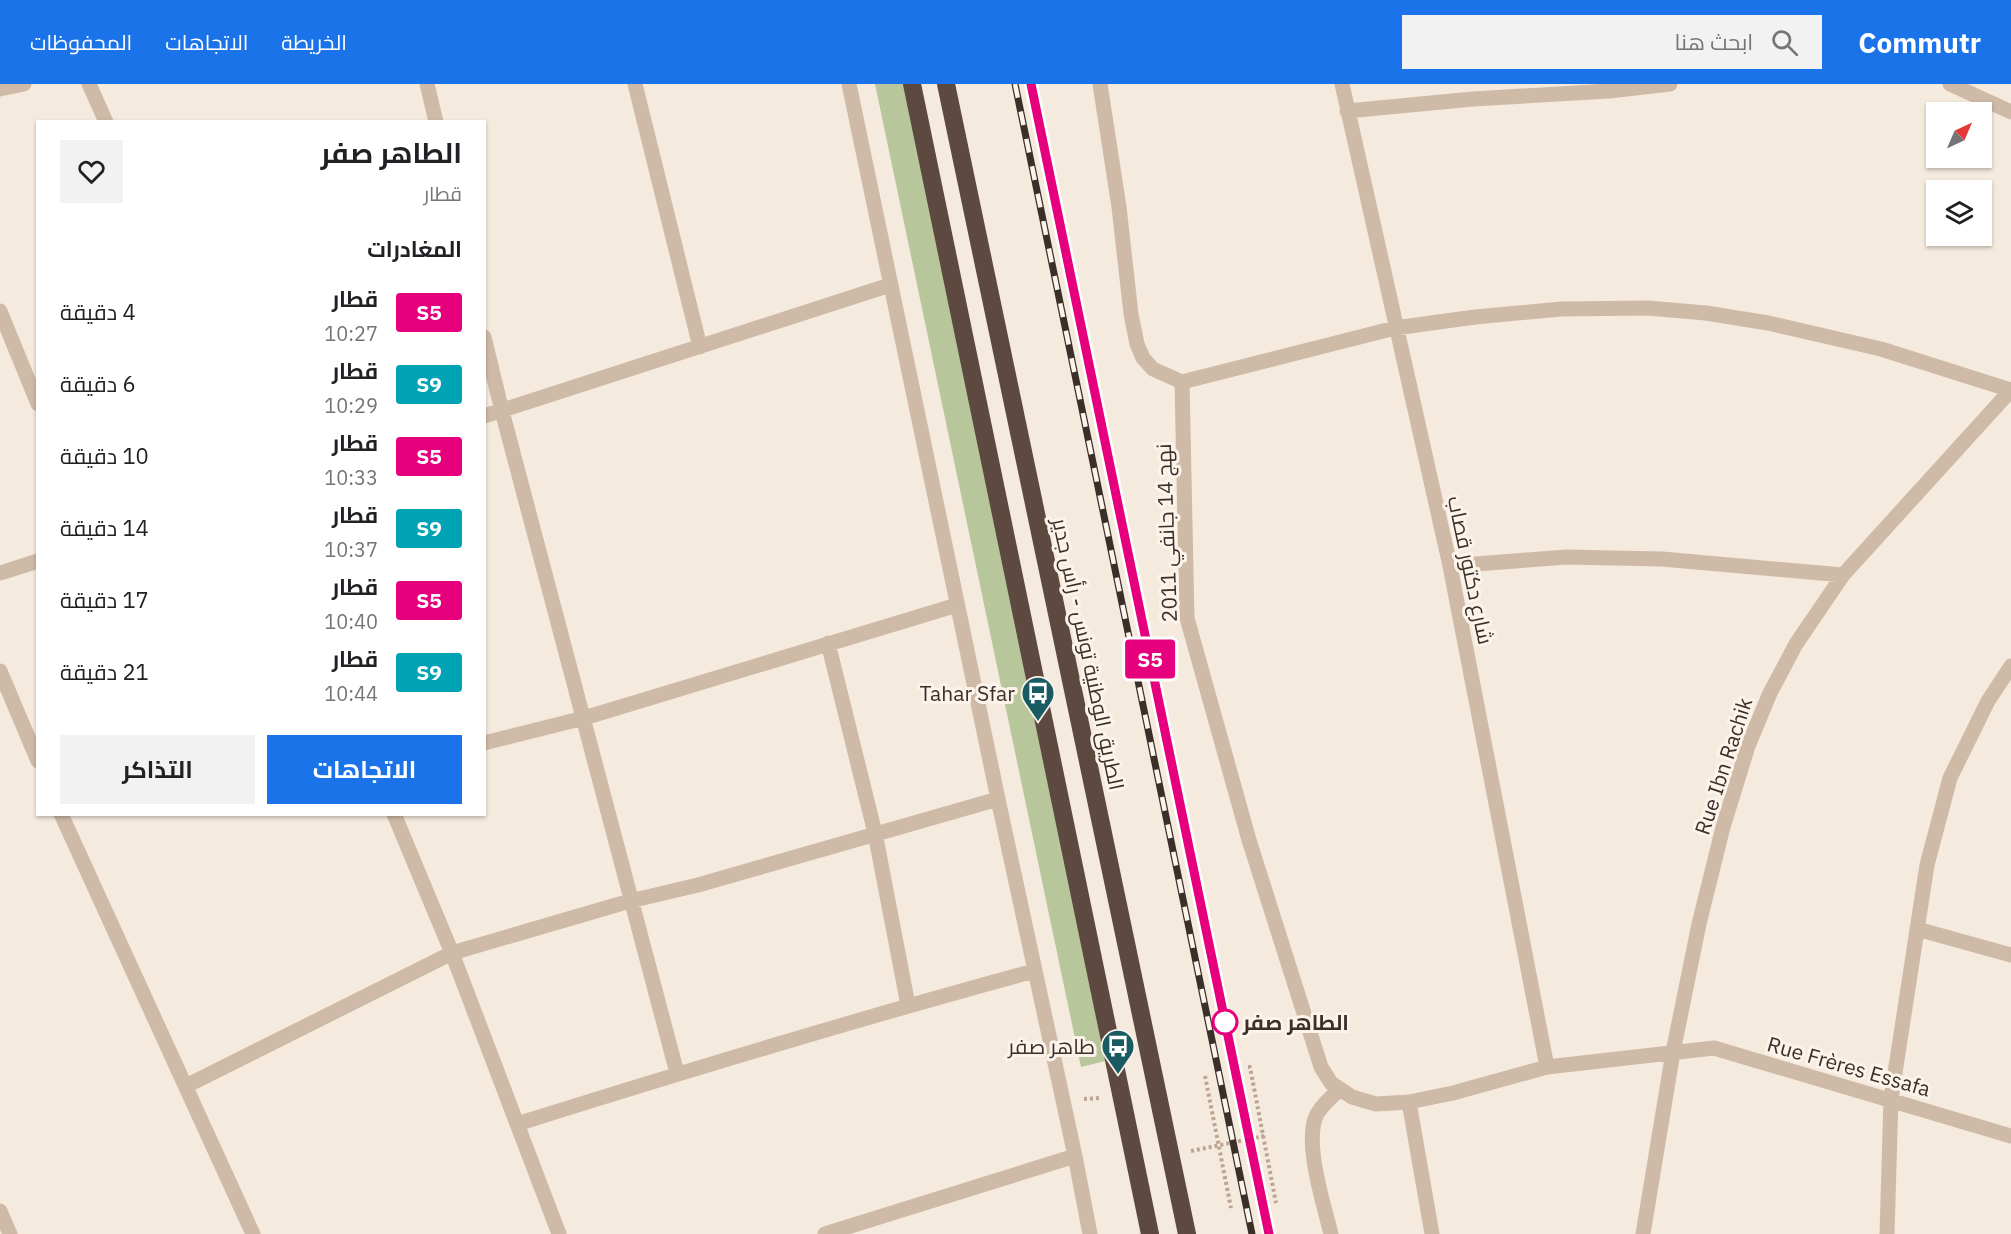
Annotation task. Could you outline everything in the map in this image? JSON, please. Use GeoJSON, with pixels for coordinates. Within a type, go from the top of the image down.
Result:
{"type":"FeatureCollection","features":[{"type":"Feature","properties":{"kind":"highway"},"geometry":{"type":"LineString","coordinates":[[912,84],[1150,1234]]}},
{"type":"Feature","properties":{"kind":"highway","name":"الطريق الوطنية تونس - رأس جدير"},"geometry":{"type":"LineString","coordinates":[[946,84],[1187,1234]]}},
{"type":"Feature","properties":{"kind":"street"},"geometry":{"type":"LineString","coordinates":[[0,89],[24,84]]}},
{"type":"Feature","properties":{"kind":"street"},"geometry":{"type":"LineString","coordinates":[[89,84],[105,120]]}},
{"type":"Feature","properties":{"kind":"street"},"geometry":{"type":"LineString","coordinates":[[427,84],[435,120]]}},
{"type":"Feature","properties":{"kind":"street"},"geometry":{"type":"LineString","coordinates":[[636,84],[700,346]]}},
{"type":"Feature","properties":{"kind":"street"},"geometry":{"type":"LineString","coordinates":[[849,84],[1090,1234]]}},
{"type":"Feature","properties":{"kind":"street"},"geometry":{"type":"LineString","coordinates":[[1100,84],[1137,344],[1143,357],[1153,369],[1182,382],[1395,328],[1475,317],[1561,309],[1648,308],[1706,313],[1768,323],[1881,349],[2011,390]]}},
{"type":"Feature","properties":{"kind":"street","name":"شارع دكتور قصاب"},"geometry":{"type":"LineString","coordinates":[[1342,84],[1450,566],[1547,1067]]}},
{"type":"Feature","properties":{"kind":"street"},"geometry":{"type":"LineString","coordinates":[[1347,111],[1473,99],[1609,91],[1670,84]]}},
{"type":"Feature","properties":{"kind":"street"},"geometry":{"type":"LineString","coordinates":[[1950,84],[2011,112]]}},
{"type":"Feature","properties":{"kind":"street"},"geometry":{"type":"LineString","coordinates":[[486,415],[890,285]]}},
{"type":"Feature","properties":{"kind":"street"},"geometry":{"type":"LineString","coordinates":[[0,311],[36,399]]}},
{"type":"Feature","properties":{"kind":"street"},"geometry":{"type":"LineString","coordinates":[[486,345],[677,1073]]}},
{"type":"Feature","properties":{"kind":"street","name":"نهج 14 جانفي 2011"},"geometry":{"type":"LineString","coordinates":[[1182,382],[1187,618],[1249,840],[1321,1067],[1331,1083],[1339,1090]]}},
{"type":"Feature","properties":{"kind":"street","name":"Rue Ibn Rachik"},"geometry":{"type":"LineString","coordinates":[[1643,1234],[1673,1052],[1699,924],[1748,746],[1770,693],[1796,644],[1843,575],[2011,390]]}},
{"type":"Feature","properties":{"kind":"street"},"geometry":{"type":"LineString","coordinates":[[1450,566],[1566,557],[1662,559],[1843,575]]}},
{"type":"Feature","properties":{"kind":"street"},"geometry":{"type":"LineString","coordinates":[[0,573],[36,562]]}},
{"type":"Feature","properties":{"kind":"street"},"geometry":{"type":"LineString","coordinates":[[486,742],[584,718],[957,605]]}},
{"type":"Feature","properties":{"kind":"street"},"geometry":{"type":"LineString","coordinates":[[828,643],[875,833],[908,1005]]}},
{"type":"Feature","properties":{"kind":"street"},"geometry":{"type":"LineString","coordinates":[[1887,1234],[1891,1099],[1927,866],[1950,778],[1988,700],[2011,666]]}},
{"type":"Feature","properties":{"kind":"street"},"geometry":{"type":"LineString","coordinates":[[0,671],[36,756]]}},
{"type":"Feature","properties":{"kind":"street"},"geometry":{"type":"LineString","coordinates":[[186,1086],[452,952],[630,901],[699,885],[998,799]]}},
{"type":"Feature","properties":{"kind":"street"},"geometry":{"type":"LineString","coordinates":[[62,816],[253,1234]]}},
{"type":"Feature","properties":{"kind":"street"},"geometry":{"type":"LineString","coordinates":[[395,816],[452,952],[559,1234]]}},
{"type":"Feature","properties":{"kind":"street"},"geometry":{"type":"LineString","coordinates":[[1917,929],[2011,955]]}},
{"type":"Feature","properties":{"kind":"street"},"geometry":{"type":"LineString","coordinates":[[517,1124],[677,1073],[908,1005],[1034,971]]}},
{"type":"Feature","properties":{"kind":"street","name":"Rue Frères Essafa"},"geometry":{"type":"LineString","coordinates":[[1339,1090],[1352,1097],[1370,1102],[1409,1102],[1453,1093],[1547,1067],[1714,1048],[2011,1136]]}},
{"type":"Feature","properties":{"kind":"street"},"geometry":{"type":"LineString","coordinates":[[1331,1234],[1314,1167],[1312,1133],[1316,1116],[1324,1104],[1339,1090]]}},
{"type":"Feature","properties":{"kind":"street"},"geometry":{"type":"LineString","coordinates":[[1409,1102],[1432,1234]]}},
{"type":"Feature","properties":{"kind":"street"},"geometry":{"type":"LineString","coordinates":[[825,1234],[1075,1156]]}},
{"type":"Feature","properties":{"kind":"street"},"geometry":{"type":"LineString","coordinates":[[0,1211],[10,1234]]}},
{"type":"Feature","properties":{"kind":"path"},"geometry":{"type":"LineString","coordinates":[[1248,1067],[1250,1067],[1276,1203]]}},
{"type":"Feature","properties":{"kind":"path"},"geometry":{"type":"LineString","coordinates":[[1205,1076],[1231,1208]]}},
{"type":"Feature","properties":{"kind":"green space"},"geometry":{"type":"Polygon","coordinates":[[[875,84],[905,84],[1038,722],[1105,1061],[1081,1067],[875,84]]]}},
{"type":"Feature","properties":{"kind":"railway"},"geometry":{"type":"LineString","coordinates":[[1015,84],[1252,1234]]}},
{"type":"Feature","properties":{"kind":"railway"},"geometry":{"type":"LineString","coordinates":[[1031,84],[1269,1234]]}},
{"type":"Feature","properties":{"kind":"train","name":"S5"},"geometry":{"type":"LineString","coordinates":[[1031,84],[1269,1234]]}},
{"type":"Feature","properties":{"kind":"place","name":"Tahar Sfar"},"geometry":{"type":"Point","coordinates":[1038,722]}},
{"type":"Feature","properties":{"kind":"place","name":"الطاهر صفر"},"geometry":{"type":"Point","coordinates":[1225,1022]}},
{"type":"Feature","properties":{"kind":"place","name":"طاهر صفر"},"geometry":{"type":"Point","coordinates":[1118,1075]}}]}
